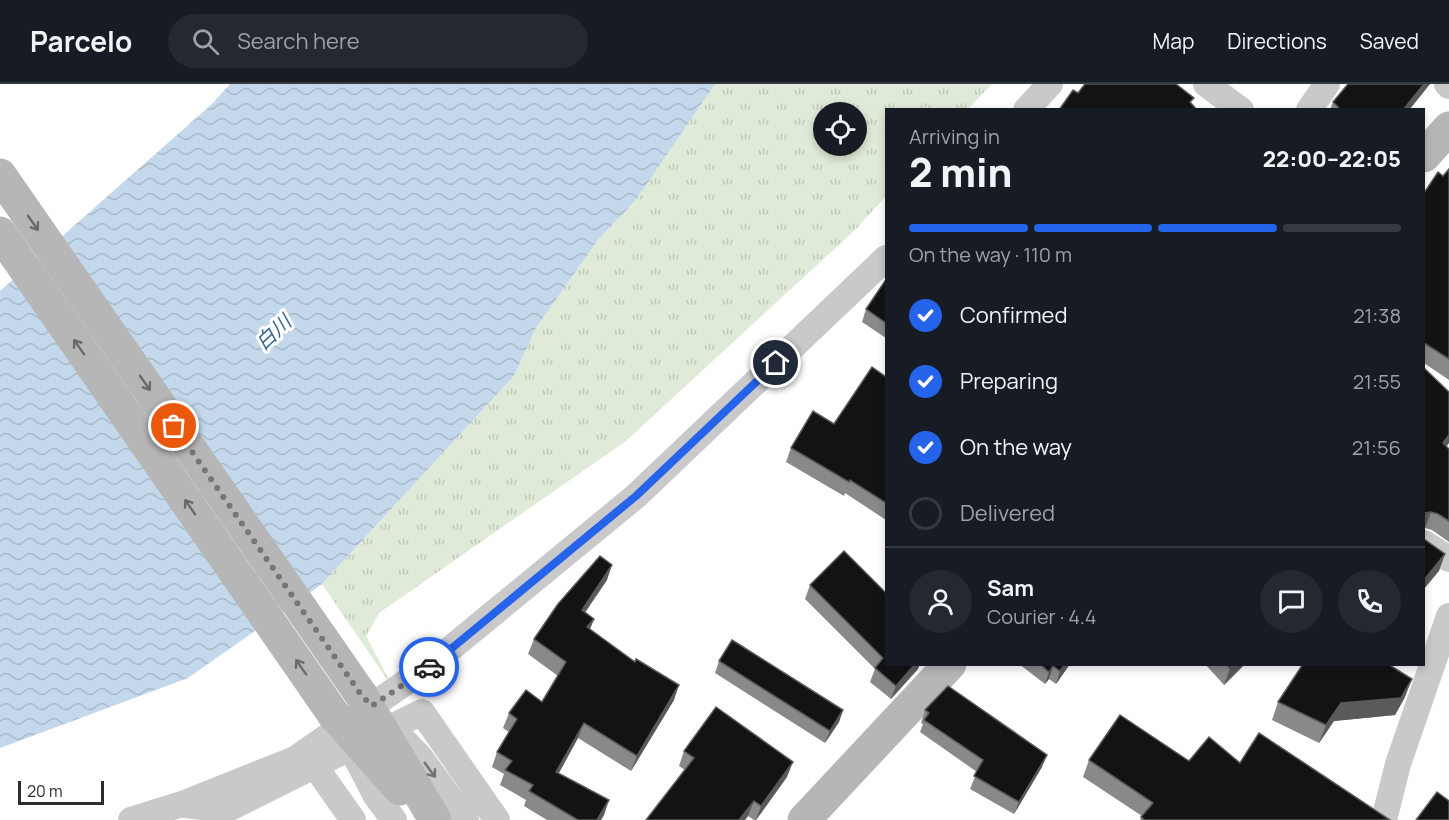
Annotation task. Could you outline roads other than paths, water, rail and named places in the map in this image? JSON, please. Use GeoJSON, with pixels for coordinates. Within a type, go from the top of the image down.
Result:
{"type":"FeatureCollection","features":[{"type":"Feature","properties":{"kind":"street"},"geometry":{"type":"LineString","coordinates":[[1028,108],[1050,84]]}},
{"type":"Feature","properties":{"kind":"street"},"geometry":{"type":"LineString","coordinates":[[1206,84],[1237,108]]}},
{"type":"Feature","properties":{"kind":"street"},"geometry":{"type":"LineString","coordinates":[[1310,108],[1327,84]]}},
{"type":"Feature","properties":{"kind":"street"},"geometry":{"type":"LineString","coordinates":[[1425,155],[1449,128]]}},
{"type":"Feature","properties":{"kind":"street"},"geometry":{"type":"LineString","coordinates":[[0,175],[367,701],[435,820]]}},
{"type":"Feature","properties":{"kind":"street"},"geometry":{"type":"LineString","coordinates":[[0,233],[342,730],[376,796],[394,820]]}},
{"type":"Feature","properties":{"kind":"street"},"geometry":{"type":"LineString","coordinates":[[182,804],[226,810],[315,766],[367,701],[428,667],[636,496],[885,259]]}},
{"type":"Feature","properties":{"kind":"street"},"geometry":{"type":"LineString","coordinates":[[1425,544],[1449,559]]}},
{"type":"Feature","properties":{"kind":"street"},"geometry":{"type":"LineString","coordinates":[[1384,820],[1398,764],[1449,616]]}},
{"type":"Feature","properties":{"kind":"street"},"geometry":{"type":"LineString","coordinates":[[804,820],[948,666]]}},
{"type":"Feature","properties":{"kind":"street"},"geometry":{"type":"LineString","coordinates":[[367,701],[420,757],[466,820]]}},
{"type":"Feature","properties":{"kind":"street"},"geometry":{"type":"LineString","coordinates":[[131,820],[182,804],[296,759],[342,730],[391,727],[422,712],[496,820]]}},
{"type":"Feature","properties":{"kind":"street"},"geometry":{"type":"LineString","coordinates":[[342,730],[427,820]]}},
{"type":"Feature","properties":{"kind":"street"},"geometry":{"type":"LineString","coordinates":[[315,766],[353,820]]}},
{"type":"Feature","properties":{"kind":"water","name":"白川"},"geometry":{"type":"Polygon","coordinates":[[[230,84],[715,84],[636,200],[598,240],[536,328],[514,376],[322,584],[188,678],[0,748],[0,291],[212,104],[230,84]]]}}]}
